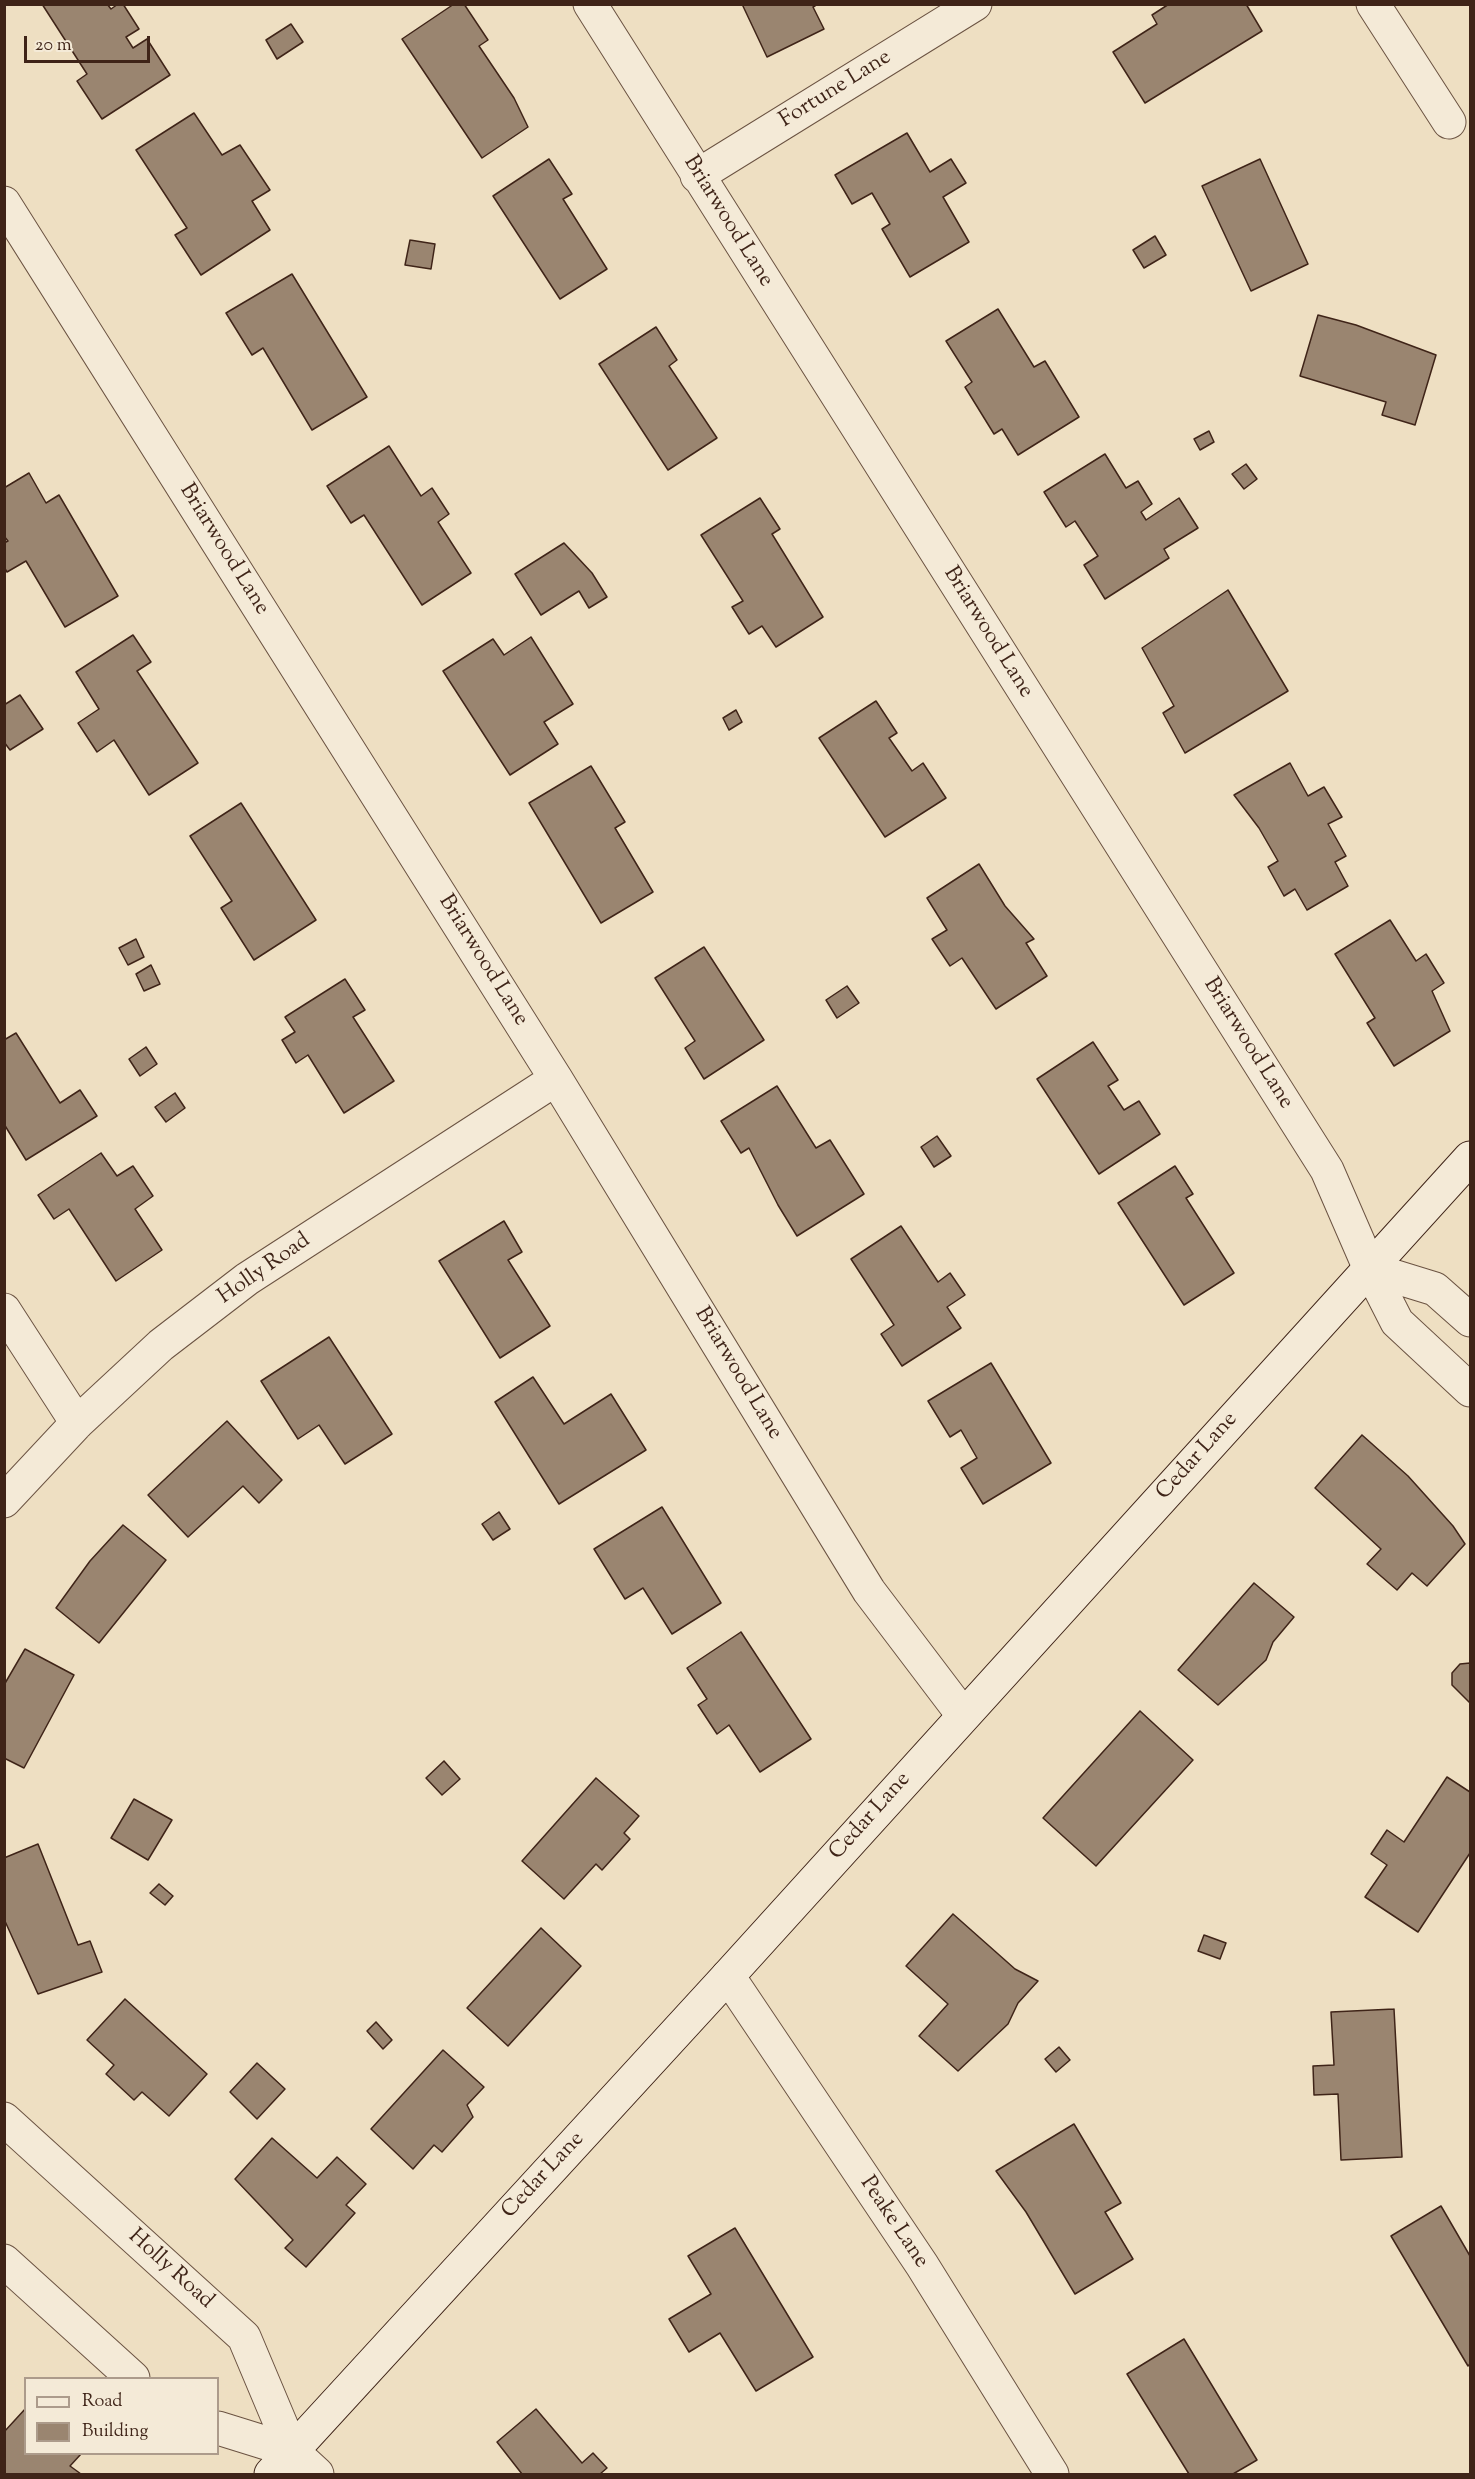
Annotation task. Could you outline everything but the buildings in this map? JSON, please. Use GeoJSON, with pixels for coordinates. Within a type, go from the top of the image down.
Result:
{"type":"FeatureCollection","features":[{"type":"Feature","properties":{"kind":"street","name":"Briarwood Lane"},"geometry":{"type":"LineString","coordinates":[[590,4],[1327,1170],[1370,1269],[1397,1322],[1470,1390]]}},
{"type":"Feature","properties":{"kind":"street","name":"Fortune Lane"},"geometry":{"type":"LineString","coordinates":[[697,176],[975,4]]}},
{"type":"Feature","properties":{"kind":"street"},"geometry":{"type":"LineString","coordinates":[[1373,4],[1449,122]]}},
{"type":"Feature","properties":{"kind":"street","name":"Briarwood Lane"},"geometry":{"type":"LineString","coordinates":[[4,203],[556,1078],[869,1591],[963,1715]]}},
{"type":"Feature","properties":{"kind":"street","name":"Holly Road"},"geometry":{"type":"LineString","coordinates":[[4,1501],[77,1423],[161,1345],[247,1279],[556,1078]]}},
{"type":"Feature","properties":{"kind":"street","name":"Cedar Lane"},"geometry":{"type":"LineString","coordinates":[[281,2463],[728,1976],[1470,1158]]}},
{"type":"Feature","properties":{"kind":"street"},"geometry":{"type":"LineString","coordinates":[[1370,1269],[1436,1289],[1470,1320]]}},
{"type":"Feature","properties":{"kind":"street"},"geometry":{"type":"LineString","coordinates":[[4,1310],[77,1423]]}},
{"type":"Feature","properties":{"kind":"street","name":"Peake Lane"},"geometry":{"type":"LineString","coordinates":[[728,1976],[922,2265],[1052,2475]]}},
{"type":"Feature","properties":{"kind":"street","name":"Holly Road"},"geometry":{"type":"LineString","coordinates":[[4,2119],[244,2337],[281,2463]]}},
{"type":"Feature","properties":{"kind":"street"},"geometry":{"type":"LineString","coordinates":[[4,2261],[131,2377]]}},
{"type":"Feature","properties":{"kind":"street","name":"Holly Road"},"geometry":{"type":"LineString","coordinates":[[219,2429],[281,2463],[317,2475]]}}]}
